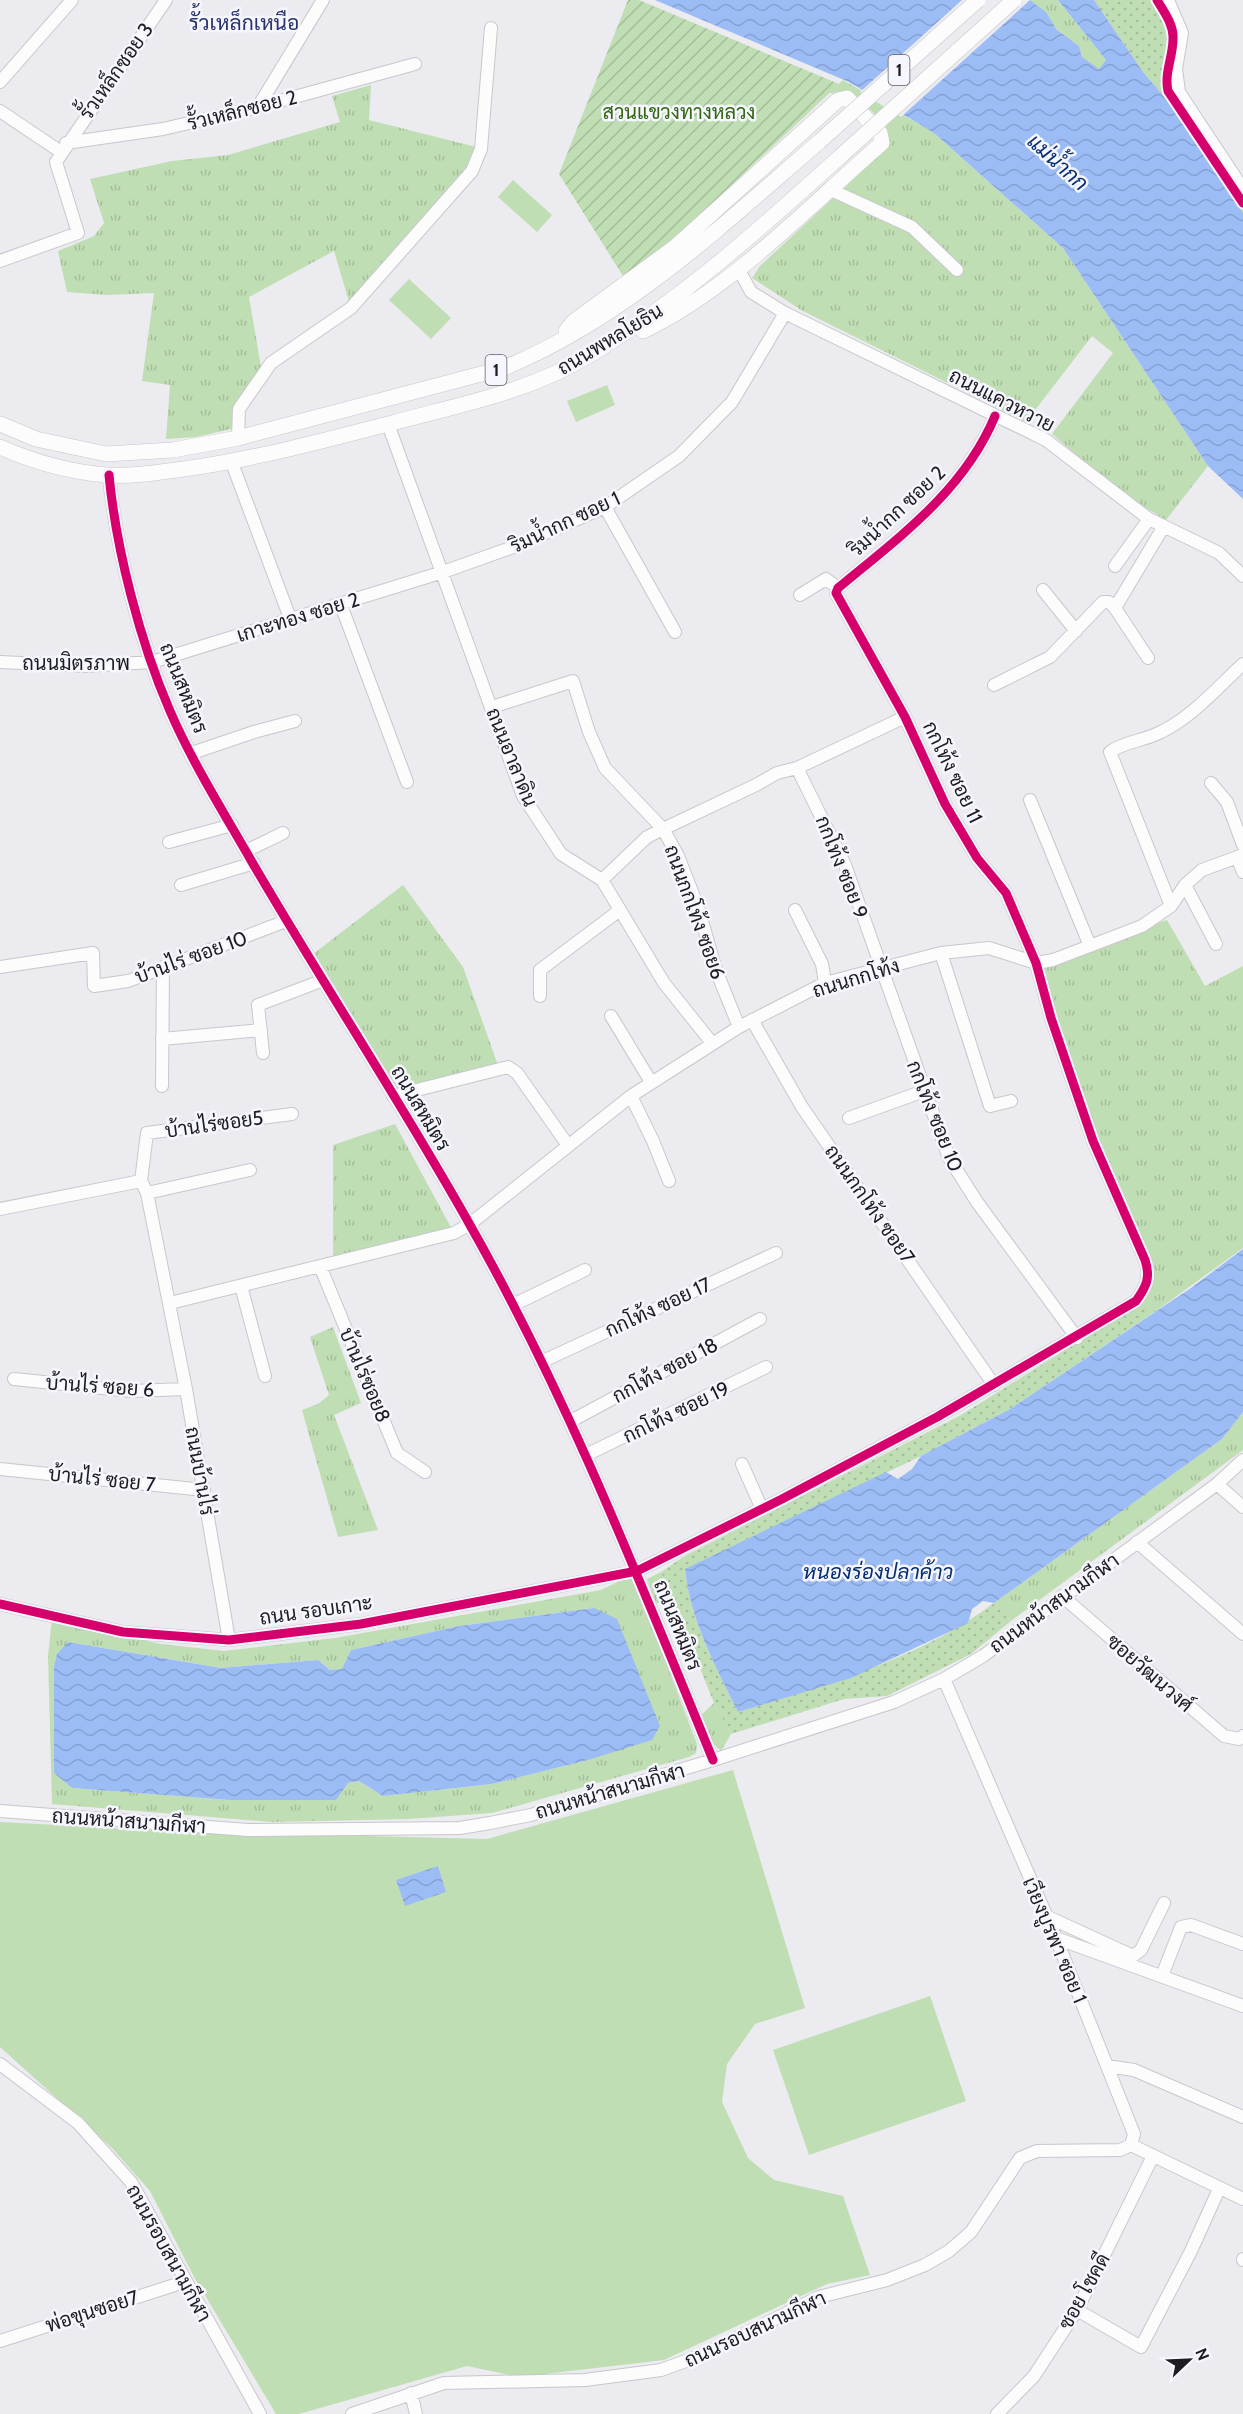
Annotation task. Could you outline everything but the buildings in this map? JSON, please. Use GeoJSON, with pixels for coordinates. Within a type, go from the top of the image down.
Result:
{"type":"FeatureCollection","features":[{"type":"Feature","properties":{"kind":"main road","name":"ถนนพหลโยธิน"},"geometry":{"type":"LineString","coordinates":[[0,424],[36,439],[106,454],[172,450],[238,438],[471,379],[535,355],[608,314],[657,280],[820,141],[978,0]]}},
{"type":"Feature","properties":{"kind":"main road","name":"ถนนพหลโยธิน"},"geometry":{"type":"LineString","coordinates":[[0,447],[43,463],[109,475],[164,472],[232,463],[318,443],[529,383],[587,357],[663,308],[717,267],[1014,0]]}},
{"type":"Feature","properties":{"kind":"main road"},"geometry":{"type":"LineString","coordinates":[[554,344],[573,322],[675,247],[838,100],[847,98],[880,133],[882,143],[739,270],[668,319],[587,357]]}},
{"type":"Feature","properties":{"kind":"main road"},"geometry":{"type":"LineString","coordinates":[[106,454],[109,475]]}},
{"type":"Feature","properties":{"kind":"street"},"geometry":{"type":"LineString","coordinates":[[0,82],[72,0]]}},
{"type":"Feature","properties":{"kind":"street","name":"รั้วเหล็กซอย 3"},"geometry":{"type":"LineString","coordinates":[[64,147],[165,0]]}},
{"type":"Feature","properties":{"kind":"street"},"geometry":{"type":"LineString","coordinates":[[258,107],[322,0]]}},
{"type":"Feature","properties":{"kind":"street"},"geometry":{"type":"LineString","coordinates":[[1168,0],[1182,33],[1176,69],[1179,92],[1243,189]]}},
{"type":"Feature","properties":{"kind":"street"},"geometry":{"type":"LineString","coordinates":[[238,438],[239,409],[264,370],[278,356],[338,320],[351,308],[472,171],[481,149],[491,28]]}},
{"type":"Feature","properties":{"kind":"street","name":"รั้วเหล็กซอย 2"},"geometry":{"type":"LineString","coordinates":[[64,147],[163,129],[258,107],[415,64]]}},
{"type":"Feature","properties":{"kind":"street"},"geometry":{"type":"LineString","coordinates":[[0,111],[64,147],[56,162],[78,233],[0,261]]}},
{"type":"Feature","properties":{"kind":"street"},"geometry":{"type":"LineString","coordinates":[[829,189],[912,227],[957,270]]}},
{"type":"Feature","properties":{"kind":"street","name":"ถนนแควหวาย"},"geometry":{"type":"LineString","coordinates":[[739,270],[751,292],[785,313],[1046,440],[1149,519],[1219,553],[1243,576]]}},
{"type":"Feature","properties":{"kind":"street","name":"ริมน้ำกก ซอย 1"},"geometry":{"type":"LineString","coordinates":[[443,572],[516,546],[605,507],[679,456],[732,402],[785,313]]}},
{"type":"Feature","properties":{"kind":"street","name":"ริมน้ำกก ซอย 2"},"geometry":{"type":"LineString","coordinates":[[838,592],[923,516],[961,477],[985,440],[995,416]]}},
{"type":"Feature","properties":{"kind":"street","name":"ถนนอาลาดิน"},"geometry":{"type":"LineString","coordinates":[[388,424],[408,486],[443,572],[523,796],[561,854],[602,880],[664,983],[712,1043]]}},
{"type":"Feature","properties":{"kind":"street"},"geometry":{"type":"LineString","coordinates":[[232,463],[291,618]]}},
{"type":"Feature","properties":{"kind":"street","name":"ถนนสหมิตร"},"geometry":{"type":"LineString","coordinates":[[109,475],[118,543],[152,662],[170,712],[286,921],[470,1224],[513,1305],[571,1421],[637,1571],[713,1760]]}},
{"type":"Feature","properties":{"kind":"street"},"geometry":{"type":"LineString","coordinates":[[605,507],[675,632]]}},
{"type":"Feature","properties":{"kind":"street"},"geometry":{"type":"LineString","coordinates":[[1115,566],[1149,519]]}},
{"type":"Feature","properties":{"kind":"street"},"geometry":{"type":"LineString","coordinates":[[1115,608],[1164,526]]}},
{"type":"Feature","properties":{"kind":"street","name":"เกาะทอง ซอย 2"},"geometry":{"type":"LineString","coordinates":[[152,662],[443,572]]}},
{"type":"Feature","properties":{"kind":"street"},"geometry":{"type":"LineString","coordinates":[[800,595],[826,579],[838,592]]}},
{"type":"Feature","properties":{"kind":"street"},"geometry":{"type":"LineString","coordinates":[[1043,590],[1076,631]]}},
{"type":"Feature","properties":{"kind":"street","name":"กกโท้ง ซอย 11"},"geometry":{"type":"LineString","coordinates":[[838,592],[905,717],[945,804],[977,858],[1006,893],[1035,963],[1093,1141],[1149,1271],[1147,1285],[1136,1301],[1077,1338]]}},
{"type":"Feature","properties":{"kind":"street"},"geometry":{"type":"LineString","coordinates":[[994,685],[1050,657],[1103,602],[1109,602],[1115,608],[1148,658]]}},
{"type":"Feature","properties":{"kind":"street"},"geometry":{"type":"LineString","coordinates":[[341,605],[407,782]]}},
{"type":"Feature","properties":{"kind":"street","name":"ถนนมิตรภาพ"},"geometry":{"type":"LineString","coordinates":[[0,662],[86,666],[152,662]]}},
{"type":"Feature","properties":{"kind":"street"},"geometry":{"type":"LineString","coordinates":[[1171,906],[1110,752],[1119,745],[1161,732],[1190,712],[1243,664]]}},
{"type":"Feature","properties":{"kind":"street","name":"ถนนกกโท้ง ซอย6"},"geometry":{"type":"LineString","coordinates":[[492,707],[573,681],[589,732],[605,768],[663,829],[678,856],[694,897],[716,970],[739,1027]]}},
{"type":"Feature","properties":{"kind":"street"},"geometry":{"type":"LineString","coordinates":[[602,880],[647,837],[777,773],[797,768],[905,717]]}},
{"type":"Feature","properties":{"kind":"street"},"geometry":{"type":"LineString","coordinates":[[192,753],[254,732],[295,722]]}},
{"type":"Feature","properties":{"kind":"street","name":"กกโท้ง ซอย 9"},"geometry":{"type":"LineString","coordinates":[[797,768],[845,865],[880,969]]}},
{"type":"Feature","properties":{"kind":"street"},"geometry":{"type":"LineString","coordinates":[[1211,783],[1227,802],[1243,845]]}},
{"type":"Feature","properties":{"kind":"street"},"geometry":{"type":"LineString","coordinates":[[1030,800],[1090,946]]}},
{"type":"Feature","properties":{"kind":"street"},"geometry":{"type":"LineString","coordinates":[[169,842],[232,825]]}},
{"type":"Feature","properties":{"kind":"street"},"geometry":{"type":"LineString","coordinates":[[246,851],[283,833]]}},
{"type":"Feature","properties":{"kind":"street"},"geometry":{"type":"LineString","coordinates":[[1035,963],[1053,960],[1142,926],[1171,906],[1185,885],[1202,870],[1240,856],[1243,872]]}},
{"type":"Feature","properties":{"kind":"street"},"geometry":{"type":"LineString","coordinates":[[182,885],[254,864]]}},
{"type":"Feature","properties":{"kind":"street"},"geometry":{"type":"LineString","coordinates":[[1185,885],[1216,944]]}},
{"type":"Feature","properties":{"kind":"street"},"geometry":{"type":"LineString","coordinates":[[540,996],[540,970],[620,910]]}},
{"type":"Feature","properties":{"kind":"street"},"geometry":{"type":"LineString","coordinates":[[795,910],[822,964],[825,982]]}},
{"type":"Feature","properties":{"kind":"street","name":"บ้านไร่ ซอย 10"},"geometry":{"type":"LineString","coordinates":[[0,967],[93,953],[94,986],[128,981],[286,921]]}},
{"type":"Feature","properties":{"kind":"street","name":"ถนนกกโท้ง"},"geometry":{"type":"LineString","coordinates":[[470,1224],[567,1144],[651,1082],[739,1027],[825,982],[941,953],[989,948],[1035,963]]}},
{"type":"Feature","properties":{"kind":"street"},"geometry":{"type":"LineString","coordinates":[[941,953],[990,1106],[1011,1101]]}},
{"type":"Feature","properties":{"kind":"street"},"geometry":{"type":"LineString","coordinates":[[162,1086],[163,967]]}},
{"type":"Feature","properties":{"kind":"street","name":"กกโท้ง ซอย 10"},"geometry":{"type":"LineString","coordinates":[[880,969],[949,1158],[960,1179],[1077,1338]]}},
{"type":"Feature","properties":{"kind":"street"},"geometry":{"type":"LineString","coordinates":[[263,1053],[258,1005],[321,981]]}},
{"type":"Feature","properties":{"kind":"street"},"geometry":{"type":"LineString","coordinates":[[611,1016],[651,1082]]}},
{"type":"Feature","properties":{"kind":"street","name":"ถนนกกโท้ง ซอย7"},"geometry":{"type":"LineString","coordinates":[[752,1020],[802,1107],[994,1384]]}},
{"type":"Feature","properties":{"kind":"street"},"geometry":{"type":"LineString","coordinates":[[162,1040],[261,1030]]}},
{"type":"Feature","properties":{"kind":"street"},"geometry":{"type":"LineString","coordinates":[[393,1096],[508,1067],[517,1073],[567,1144]]}},
{"type":"Feature","properties":{"kind":"street"},"geometry":{"type":"LineString","coordinates":[[849,1118],[924,1091]]}},
{"type":"Feature","properties":{"kind":"street"},"geometry":{"type":"LineString","coordinates":[[631,1096],[669,1181]]}},
{"type":"Feature","properties":{"kind":"street","name":"บ้านไร่ซอย5"},"geometry":{"type":"LineString","coordinates":[[141,1180],[147,1133],[292,1114]]}},
{"type":"Feature","properties":{"kind":"street"},"geometry":{"type":"LineString","coordinates":[[147,1193],[250,1170]]}},
{"type":"Feature","properties":{"kind":"street"},"geometry":{"type":"LineString","coordinates":[[0,1209],[141,1180]]}},
{"type":"Feature","properties":{"kind":"street","name":"ถนนบ้านไร่"},"geometry":{"type":"LineString","coordinates":[[141,1180],[147,1193],[170,1303],[229,1640]]}},
{"type":"Feature","properties":{"kind":"street"},"geometry":{"type":"LineString","coordinates":[[170,1303],[454,1233],[470,1224]]}},
{"type":"Feature","properties":{"kind":"street","name":"กกโท้ง ซอย 17"},"geometry":{"type":"LineString","coordinates":[[541,1362],[776,1253]]}},
{"type":"Feature","properties":{"kind":"street","name":"บ้านไร่ซอย8"},"geometry":{"type":"LineString","coordinates":[[320,1266],[397,1453],[425,1472]]}},
{"type":"Feature","properties":{"kind":"street"},"geometry":{"type":"LineString","coordinates":[[513,1305],[585,1270]]}},
{"type":"Feature","properties":{"kind":"street"},"geometry":{"type":"LineString","coordinates":[[241,1286],[265,1376]]}},
{"type":"Feature","properties":{"kind":"street","name":"กกโท้ง ซอย 18"},"geometry":{"type":"LineString","coordinates":[[571,1421],[760,1319]]}},
{"type":"Feature","properties":{"kind":"street","name":"ถนน รอบเกาะ"},"geometry":{"type":"LineString","coordinates":[[0,1604],[123,1632],[229,1640],[361,1624],[637,1571],[762,1509],[1077,1338]]}},
{"type":"Feature","properties":{"kind":"street","name":"กกโท้ง ซอย 19"},"geometry":{"type":"LineString","coordinates":[[586,1455],[766,1367]]}},
{"type":"Feature","properties":{"kind":"street","name":"บ้านไร่ ซอย 6"},"geometry":{"type":"LineString","coordinates":[[14,1379],[132,1390],[186,1389]]}},
{"type":"Feature","properties":{"kind":"street","name":"ถนนหน้าสนามกีฬา"},"geometry":{"type":"LineString","coordinates":[[0,1811],[248,1830],[460,1828],[531,1815],[894,1702],[944,1679],[983,1656],[1217,1484],[1243,1460]]}},
{"type":"Feature","properties":{"kind":"street"},"geometry":{"type":"LineString","coordinates":[[742,1464],[762,1509]]}},
{"type":"Feature","properties":{"kind":"street","name":"บ้านไร่ ซอย 7"},"geometry":{"type":"LineString","coordinates":[[0,1469],[204,1490]]}},
{"type":"Feature","properties":{"kind":"street"},"geometry":{"type":"LineString","coordinates":[[1217,1484],[1243,1507]]}},
{"type":"Feature","properties":{"kind":"street"},"geometry":{"type":"LineString","coordinates":[[1137,1542],[1243,1634]]}},
{"type":"Feature","properties":{"kind":"street","name":"ซอยวัฒนวงศ์"},"geometry":{"type":"LineString","coordinates":[[1062,1596],[1224,1736],[1239,1739],[1243,1736]]}},
{"type":"Feature","properties":{"kind":"street","name":"เวียงบูรพา ซอย 1"},"geometry":{"type":"LineString","coordinates":[[944,1679],[1056,1938],[1107,2066]]}},
{"type":"Feature","properties":{"kind":"street"},"geometry":{"type":"LineString","coordinates":[[1046,1916],[1133,1956],[1141,1950],[1164,1903]]}},
{"type":"Feature","properties":{"kind":"street"},"geometry":{"type":"LineString","coordinates":[[1162,1976],[1181,1927],[1191,1925],[1243,1944]]}},
{"type":"Feature","properties":{"kind":"street"},"geometry":{"type":"LineString","coordinates":[[1056,1938],[1243,2007]]}},
{"type":"Feature","properties":{"kind":"street","name":"ถนนรอบสนามกีฬา"},"geometry":{"type":"LineString","coordinates":[[0,2064],[78,2123],[131,2182],[184,2282],[260,2414]]}},
{"type":"Feature","properties":{"kind":"street"},"geometry":{"type":"LineString","coordinates":[[1107,2066],[1134,2070],[1243,2117]]}},
{"type":"Feature","properties":{"kind":"street"},"geometry":{"type":"LineString","coordinates":[[1107,2066],[1134,2134],[1131,2145],[1243,2199]]}},
{"type":"Feature","properties":{"kind":"street","name":"ถนนรอบสนามกีฬา"},"geometry":{"type":"LineString","coordinates":[[352,2414],[444,2383],[585,2380],[661,2370],[702,2355],[819,2297],[887,2280],[925,2265],[949,2251],[971,2232],[1020,2158],[1037,2151],[1120,2150],[1131,2145]]}},
{"type":"Feature","properties":{"kind":"street","name":"ซอย โชคดี"},"geometry":{"type":"LineString","coordinates":[[997,2414],[1034,2376],[1077,2310],[1153,2156]]}},
{"type":"Feature","properties":{"kind":"street"},"geometry":{"type":"LineString","coordinates":[[1077,2310],[1141,2347],[1191,2251],[1219,2189]]}},
{"type":"Feature","properties":{"kind":"street","name":"พ่อขุนซอย7"},"geometry":{"type":"LineString","coordinates":[[0,2341],[184,2282]]}},
{"type":"Feature","properties":{"kind":"street"},"geometry":{"type":"LineString","coordinates":[[411,2393],[416,2414]]}},
{"type":"Feature","properties":{"kind":"green space","name":"สวนแขวงทางหลวง"},"geometry":{"type":"Polygon","coordinates":[[[628,0],[639,0],[839,84],[671,242],[623,276],[559,174],[628,0]]]}},
{"type":"Feature","properties":{"kind":"green space"},"geometry":{"type":"Polygon","coordinates":[[[1030,0],[1058,0],[1106,60],[1099,70],[1082,57],[1079,46],[1057,30],[1046,12],[1030,0]]]}},
{"type":"Feature","properties":{"kind":"green space"},"geometry":{"type":"Polygon","coordinates":[[[1094,0],[1168,0],[1179,20],[1169,85],[1243,199],[1243,213],[1186,123],[1143,72],[1094,0]]]}},
{"type":"Feature","properties":{"kind":"green space"},"geometry":{"type":"Polygon","coordinates":[[[843,80],[934,133],[1063,248],[1208,466],[1166,520],[1121,493],[1052,434],[1113,353],[1092,336],[1026,422],[801,310],[752,278],[760,266],[889,146],[882,125],[869,108],[851,97],[829,93],[843,80]]]}},
{"type":"Feature","properties":{"kind":"green space"},"geometry":{"type":"Polygon","coordinates":[[[371,85],[369,120],[476,147],[473,161],[350,305],[334,251],[249,297],[261,367],[236,402],[231,429],[196,437],[166,439],[170,385],[142,381],[154,293],[107,295],[67,292],[58,251],[94,236],[104,223],[90,179],[172,161],[228,155],[340,122],[332,96],[371,85]]]}},
{"type":"Feature","properties":{"kind":"green space"},"geometry":{"type":"Polygon","coordinates":[[[513,180],[552,215],[537,232],[498,197],[513,180]]]}},
{"type":"Feature","properties":{"kind":"green space"},"geometry":{"type":"Polygon","coordinates":[[[409,279],[451,318],[431,339],[389,300],[409,279]]]}},
{"type":"Feature","properties":{"kind":"green space"},"geometry":{"type":"Polygon","coordinates":[[[607,385],[615,405],[576,422],[567,401],[607,385]]]}},
{"type":"Feature","properties":{"kind":"green space"},"geometry":{"type":"Polygon","coordinates":[[[403,885],[463,967],[499,1068],[393,1096],[308,958],[403,885]]]}},
{"type":"Feature","properties":{"kind":"green space"},"geometry":{"type":"Polygon","coordinates":[[[1167,920],[1205,986],[1243,966],[1243,1248],[1156,1311],[1136,1301],[1147,1267],[1093,1141],[1036,963],[1167,920]]]}},
{"type":"Feature","properties":{"kind":"green space"},"geometry":{"type":"Polygon","coordinates":[[[395,1124],[454,1233],[333,1263],[333,1145],[395,1124]]]}},
{"type":"Feature","properties":{"kind":"green space"},"geometry":{"type":"Polygon","coordinates":[[[1141,1303],[1156,1311],[1010,1409],[921,1456],[685,1570],[698,1625],[738,1712],[838,1680],[903,1655],[965,1623],[994,1603],[1011,1621],[971,1654],[887,1696],[844,1699],[731,1734],[714,1703],[661,1572],[683,1557],[961,1415],[1141,1303]]]}},
{"type":"Feature","properties":{"kind":"green space"},"geometry":{"type":"Polygon","coordinates":[[[333,1327],[361,1403],[334,1415],[378,1530],[338,1537],[302,1410],[318,1404],[329,1395],[310,1337],[333,1327]]]}},
{"type":"Feature","properties":{"kind":"green space"},"geometry":{"type":"Polygon","coordinates":[[[1243,1412],[1243,1450],[1011,1621],[994,1603],[1222,1439],[1243,1412]]]}},
{"type":"Feature","properties":{"kind":"green space"},"geometry":{"type":"Polygon","coordinates":[[[661,1572],[673,1603],[656,1603],[647,1579],[661,1572]]]}},
{"type":"Feature","properties":{"kind":"green space"},"geometry":{"type":"Polygon","coordinates":[[[626,1578],[632,1579],[697,1744],[696,1753],[689,1757],[492,1813],[408,1819],[272,1822],[52,1804],[48,1656],[52,1619],[161,1644],[224,1651],[335,1638],[601,1590],[626,1578]],[[594,1608],[459,1626],[351,1650],[343,1669],[330,1670],[318,1660],[221,1668],[68,1642],[54,1667],[54,1773],[72,1788],[230,1800],[335,1800],[348,1783],[359,1781],[383,1796],[492,1784],[588,1760],[594,1608]]]}},
{"type":"Feature","properties":{"kind":"green space"},"geometry":{"type":"Polygon","coordinates":[[[714,1703],[731,1734],[721,1751],[709,1740],[699,1717],[714,1703]]]}},
{"type":"Feature","properties":{"kind":"green space"},"geometry":{"type":"Polygon","coordinates":[[[733,1770],[805,2008],[755,2024],[727,2064],[722,2102],[748,2158],[774,2180],[843,2196],[870,2275],[827,2284],[664,2360],[519,2377],[467,2366],[299,2414],[276,2414],[194,2277],[150,2191],[112,2148],[0,2047],[0,1822],[171,1831],[487,1839],[733,1770]]]}},
{"type":"Feature","properties":{"kind":"green space"},"geometry":{"type":"Polygon","coordinates":[[[930,1996],[966,2101],[809,2155],[773,2050],[930,1996]]]}},
{"type":"Feature","properties":{"kind":"water","name":"แม่น้ำกก"},"geometry":{"type":"Polygon","coordinates":[[[655,0],[1030,0],[1046,12],[1057,30],[1079,46],[1082,57],[1099,69],[1106,60],[1058,0],[1094,0],[1143,72],[1186,123],[1243,213],[1243,499],[1208,466],[1063,248],[934,133],[849,82],[655,0]]]}},
{"type":"Feature","properties":{"kind":"water","name":"หนองร่องปลาค้าว"},"geometry":{"type":"Polygon","coordinates":[[[1243,1249],[1243,1412],[1222,1439],[994,1603],[983,1601],[972,1609],[968,1623],[851,1678],[738,1712],[698,1625],[685,1569],[886,1472],[898,1479],[912,1469],[921,1456],[1010,1409],[1191,1288],[1243,1249]]]}},
{"type":"Feature","properties":{"kind":"water"},"geometry":{"type":"Polygon","coordinates":[[[594,1608],[617,1619],[660,1726],[652,1740],[588,1760],[492,1784],[383,1796],[359,1781],[348,1783],[336,1800],[230,1800],[72,1788],[54,1773],[54,1667],[57,1654],[68,1642],[221,1668],[318,1660],[330,1670],[342,1669],[351,1650],[459,1626],[594,1608]]]}},
{"type":"Feature","properties":{"kind":"water"},"geometry":{"type":"Polygon","coordinates":[[[438,1866],[446,1892],[405,1906],[396,1880],[438,1866]]]}},
{"type":"Feature","properties":{"kind":"pier"},"geometry":{"type":"Polygon","coordinates":[[[962,0],[1030,0],[901,117],[860,92],[962,0]]]}},
{"type":"Feature","properties":{"kind":"cycle path"},"geometry":{"type":"LineString","coordinates":[[1157,0],[1168,19],[1173,34],[1167,78],[1168,91],[1243,203]]}},
{"type":"Feature","properties":{"kind":"cycle path"},"geometry":{"type":"LineString","coordinates":[[0,1604],[123,1632],[229,1640],[361,1624],[637,1571],[782,1499],[937,1417],[1136,1301],[1146,1282],[1148,1272],[1145,1260],[1093,1141],[1051,1018],[1036,963],[1006,893],[977,858],[945,804],[905,717],[836,593],[838,588],[906,531],[948,490],[982,443],[995,416]]}},
{"type":"Feature","properties":{"kind":"cycle path"},"geometry":{"type":"LineString","coordinates":[[109,475],[123,564],[139,626],[170,711],[188,749],[252,862],[417,1134],[505,1290],[600,1489],[713,1760]]}},
{"type":"Feature","properties":{"kind":"district","name":"รั้วเหล็กเหนือ"},"geometry":{"type":"Point","coordinates":[244,22]}}]}
